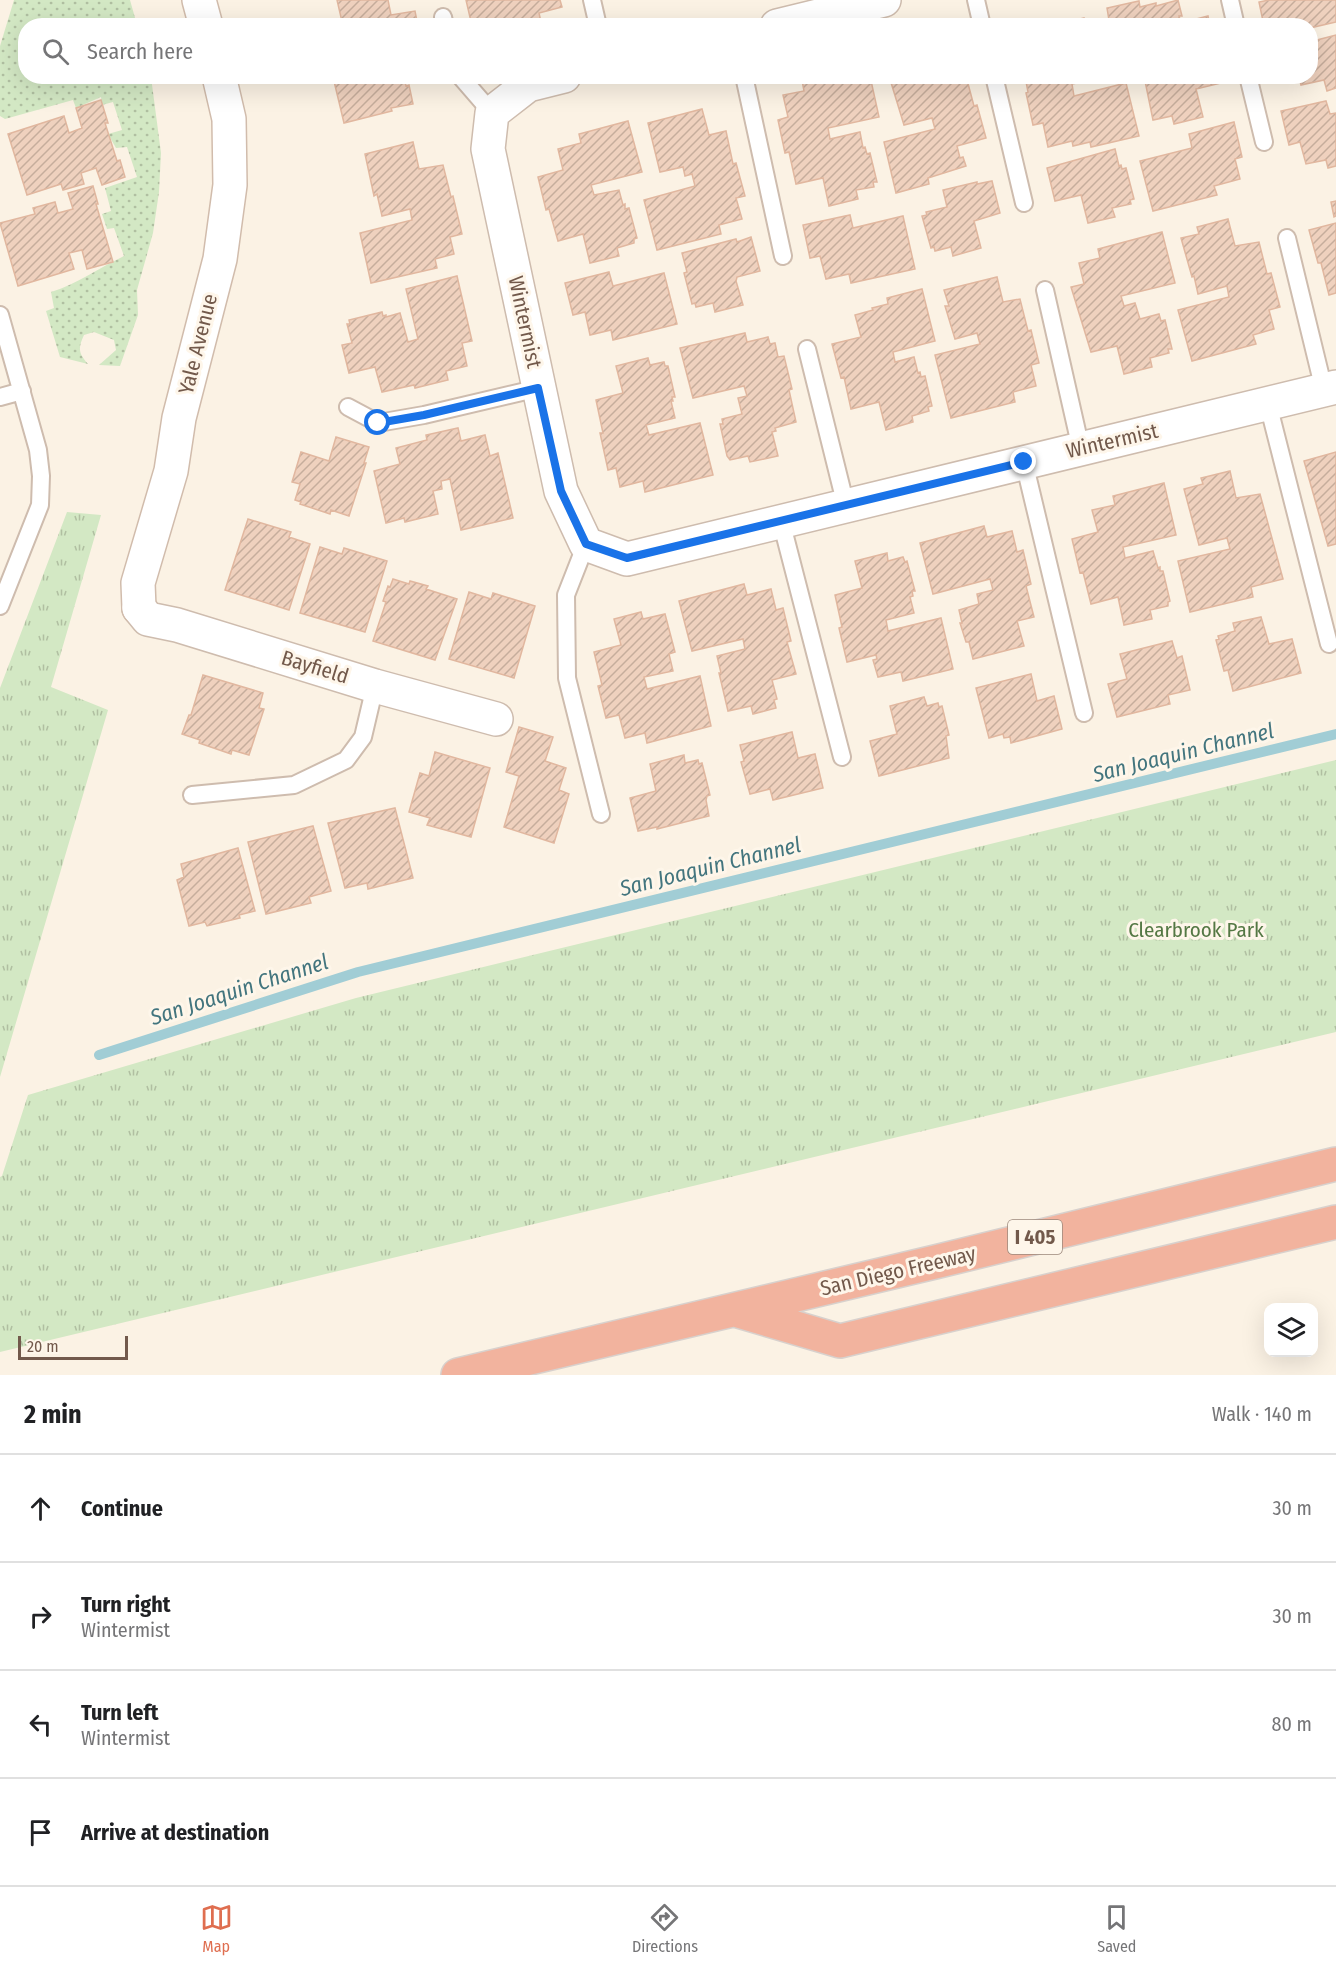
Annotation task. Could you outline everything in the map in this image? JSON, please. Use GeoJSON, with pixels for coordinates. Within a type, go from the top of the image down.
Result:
{"type":"FeatureCollection","features":[{"type":"Feature","properties":{"kind":"highway","name":"San Diego Freeway"},"geometry":{"type":"LineString","coordinates":[[458,1375],[1336,1164]]}},
{"type":"Feature","properties":{"kind":"highway"},"geometry":{"type":"LineString","coordinates":[[734,1310],[840,1341],[1336,1222]]}},
{"type":"Feature","properties":{"kind":"street"},"geometry":{"type":"LineString","coordinates":[[199,0],[204,18]]}},
{"type":"Feature","properties":{"kind":"street"},"geometry":{"type":"LineString","coordinates":[[803,18],[848,4],[885,0]]}},
{"type":"Feature","properties":{"kind":"street","name":"Yale Avenue"},"geometry":{"type":"LineString","coordinates":[[139,608],[138,583],[171,471],[179,418],[220,259],[230,185],[229,119],[221,84]]}},
{"type":"Feature","properties":{"kind":"street"},"geometry":{"type":"LineString","coordinates":[[492,113],[532,84]]}},
{"type":"Feature","properties":{"kind":"street","name":"Wintermist"},"geometry":{"type":"LineString","coordinates":[[492,113],[488,149],[561,491],[586,544],[627,558],[1330,389]]}},
{"type":"Feature","properties":{"kind":"street","name":"Bayfield"},"geometry":{"type":"LineString","coordinates":[[139,608],[148,619],[177,625],[375,686],[496,719]]}},
{"type":"Feature","properties":{"kind":"lane"},"geometry":{"type":"LineString","coordinates":[[592,0],[596,18]]}},
{"type":"Feature","properties":{"kind":"lane"},"geometry":{"type":"LineString","coordinates":[[976,0],[980,18]]}},
{"type":"Feature","properties":{"kind":"lane"},"geometry":{"type":"LineString","coordinates":[[1230,0],[1234,18]]}},
{"type":"Feature","properties":{"kind":"lane"},"geometry":{"type":"LineString","coordinates":[[467,84],[492,113]]}},
{"type":"Feature","properties":{"kind":"lane"},"geometry":{"type":"LineString","coordinates":[[746,84],[783,256]]}},
{"type":"Feature","properties":{"kind":"lane"},"geometry":{"type":"LineString","coordinates":[[996,84],[1024,203]]}},
{"type":"Feature","properties":{"kind":"lane"},"geometry":{"type":"LineString","coordinates":[[1250,84],[1263,142]]}},
{"type":"Feature","properties":{"kind":"lane"},"geometry":{"type":"LineString","coordinates":[[1287,238],[1330,389]]}},
{"type":"Feature","properties":{"kind":"lane"},"geometry":{"type":"LineString","coordinates":[[1045,290],[1081,448]]}},
{"type":"Feature","properties":{"kind":"lane"},"geometry":{"type":"LineString","coordinates":[[0,315],[38,450],[41,476],[40,505],[0,606]]}},
{"type":"Feature","properties":{"kind":"lane"},"geometry":{"type":"LineString","coordinates":[[807,349],[846,506]]}},
{"type":"Feature","properties":{"kind":"lane"},"geometry":{"type":"LineString","coordinates":[[348,407],[378,423],[424,415],[538,388]]}},
{"type":"Feature","properties":{"kind":"lane"},"geometry":{"type":"LineString","coordinates":[[0,397],[22,391]]}},
{"type":"Feature","properties":{"kind":"lane"},"geometry":{"type":"LineString","coordinates":[[1268,404],[1329,644]]}},
{"type":"Feature","properties":{"kind":"lane"},"geometry":{"type":"LineString","coordinates":[[1024,462],[1084,713]]}},
{"type":"Feature","properties":{"kind":"lane"},"geometry":{"type":"LineString","coordinates":[[781,521],[842,757]]}},
{"type":"Feature","properties":{"kind":"lane"},"geometry":{"type":"LineString","coordinates":[[586,544],[566,596],[567,678],[601,814]]}},
{"type":"Feature","properties":{"kind":"lane"},"geometry":{"type":"LineString","coordinates":[[192,795],[294,785],[346,760],[363,737],[375,686]]}},
{"type":"Feature","properties":{"kind":"green space"},"geometry":{"type":"Polygon","coordinates":[[[14,0],[130,0],[135,18],[18,18],[18,84],[152,84],[161,153],[159,192],[153,233],[137,290],[138,315],[120,366],[99,365],[116,350],[114,340],[94,332],[84,335],[80,347],[82,357],[88,364],[60,357],[46,311],[54,308],[51,292],[124,256],[114,228],[107,229],[102,214],[111,211],[105,188],[137,177],[127,147],[116,148],[108,134],[122,130],[113,102],[102,105],[101,97],[76,108],[73,100],[5,119],[0,116],[0,46],[14,0]]]}},
{"type":"Feature","properties":{"kind":"green space"},"geometry":{"type":"Polygon","coordinates":[[[67,512],[101,515],[51,687],[108,710],[0,1077],[0,688],[67,512]]]}},
{"type":"Feature","properties":{"kind":"green space","name":"Clearbrook Park"},"geometry":{"type":"Polygon","coordinates":[[[1336,760],[1336,1032],[0,1352],[0,1177],[28,1095],[356,998],[1336,760]]]}},
{"type":"Feature","properties":{"kind":"building"},"geometry":{"type":"Polygon","coordinates":[[[337,0],[388,0],[391,15],[415,11],[416,18],[341,18],[337,0]]]}},
{"type":"Feature","properties":{"kind":"building"},"geometry":{"type":"Polygon","coordinates":[[[466,0],[560,0],[562,7],[539,13],[540,18],[470,18],[466,0]]]}},
{"type":"Feature","properties":{"kind":"building"},"geometry":{"type":"Polygon","coordinates":[[[1178,0],[1182,16],[1179,16],[1180,18],[1109,18],[1107,8],[1139,1],[1140,7],[1156,3],[1156,6],[1178,0]]]}},
{"type":"Feature","properties":{"kind":"building"},"geometry":{"type":"Polygon","coordinates":[[[1336,0],[1336,22],[1318,26],[1318,18],[1262,18],[1259,2],[1336,0]]]}},
{"type":"Feature","properties":{"kind":"building"},"geometry":{"type":"Polygon","coordinates":[[[1336,35],[1336,88],[1327,91],[1324,80],[1318,81],[1318,40],[1336,35]]]}},
{"type":"Feature","properties":{"kind":"building"},"geometry":{"type":"Polygon","coordinates":[[[335,84],[409,85],[413,104],[391,108],[392,111],[344,123],[335,84]]]}},
{"type":"Feature","properties":{"kind":"building"},"geometry":{"type":"Polygon","coordinates":[[[803,84],[872,84],[879,117],[828,128],[830,139],[860,132],[863,148],[865,147],[867,154],[870,153],[877,182],[873,182],[874,187],[856,190],[858,199],[829,206],[823,178],[796,184],[789,152],[785,153],[778,120],[788,117],[783,95],[804,91],[803,84]]]}},
{"type":"Feature","properties":{"kind":"building"},"geometry":{"type":"Polygon","coordinates":[[[891,84],[968,84],[974,106],[977,105],[986,138],[957,146],[960,158],[963,157],[966,166],[928,178],[929,184],[896,193],[884,142],[935,129],[932,118],[904,125],[891,84]]]}},
{"type":"Feature","properties":{"kind":"building"},"geometry":{"type":"Polygon","coordinates":[[[1026,84],[1072,84],[1074,96],[1126,84],[1139,136],[1091,147],[1090,142],[1073,146],[1072,141],[1048,147],[1043,123],[1033,125],[1026,93],[1028,92],[1026,84]]]}},
{"type":"Feature","properties":{"kind":"building"},"geometry":{"type":"Polygon","coordinates":[[[1146,84],[1217,84],[1196,89],[1203,117],[1174,124],[1172,116],[1153,120],[1146,84]]]}},
{"type":"Feature","properties":{"kind":"building"},"geometry":{"type":"Polygon","coordinates":[[[101,100],[108,123],[105,123],[117,161],[120,160],[125,177],[102,185],[96,168],[81,173],[84,184],[63,190],[61,184],[27,195],[8,134],[64,116],[69,133],[82,128],[76,108],[101,100]]]}},
{"type":"Feature","properties":{"kind":"building"},"geometry":{"type":"Polygon","coordinates":[[[1326,101],[1330,114],[1336,113],[1336,166],[1328,168],[1326,160],[1306,164],[1300,142],[1289,145],[1281,111],[1326,101]]]}},
{"type":"Feature","properties":{"kind":"building"},"geometry":{"type":"Polygon","coordinates":[[[702,109],[709,135],[726,131],[733,164],[736,163],[745,196],[736,198],[742,219],[719,225],[721,234],[657,250],[644,200],[695,186],[692,174],[685,176],[683,167],[660,172],[648,123],[702,109]]]}},
{"type":"Feature","properties":{"kind":"building"},"geometry":{"type":"Polygon","coordinates":[[[628,121],[642,172],[591,185],[594,195],[619,190],[625,209],[629,208],[637,238],[634,239],[634,243],[617,248],[619,256],[590,263],[583,234],[558,241],[549,209],[546,210],[538,177],[563,170],[558,149],[581,143],[579,134],[628,121]]]}},
{"type":"Feature","properties":{"kind":"building"},"geometry":{"type":"Polygon","coordinates":[[[1234,122],[1242,157],[1235,159],[1240,179],[1214,186],[1217,195],[1153,211],[1140,161],[1192,148],[1189,134],[1234,122]]]}},
{"type":"Feature","properties":{"kind":"building"},"geometry":{"type":"Polygon","coordinates":[[[413,142],[419,169],[443,165],[462,234],[450,237],[454,254],[435,259],[437,268],[371,283],[360,233],[412,220],[410,209],[382,216],[377,194],[374,196],[365,154],[413,142]]]}},
{"type":"Feature","properties":{"kind":"building"},"geometry":{"type":"Polygon","coordinates":[[[1115,149],[1119,166],[1121,165],[1122,169],[1126,168],[1134,199],[1130,200],[1131,204],[1112,208],[1115,217],[1088,223],[1081,195],[1055,201],[1047,168],[1115,149]]]}},
{"type":"Feature","properties":{"kind":"building"},"geometry":{"type":"Polygon","coordinates":[[[992,181],[1000,213],[974,221],[981,248],[953,256],[951,247],[935,251],[934,247],[931,248],[922,216],[927,215],[926,212],[947,207],[943,190],[992,181]]]}},
{"type":"Feature","properties":{"kind":"building"},"geometry":{"type":"Polygon","coordinates":[[[93,186],[113,262],[87,269],[82,250],[69,253],[74,269],[18,286],[0,223],[35,214],[33,208],[55,202],[58,213],[73,209],[68,193],[93,186]]]}},
{"type":"Feature","properties":{"kind":"building"},"geometry":{"type":"Polygon","coordinates":[[[1336,201],[1336,216],[1334,217],[1331,202],[1336,201]]]}},
{"type":"Feature","properties":{"kind":"building"},"geometry":{"type":"Polygon","coordinates":[[[850,215],[853,228],[903,216],[915,269],[851,283],[849,274],[826,279],[820,256],[810,258],[803,225],[850,215]]]}},
{"type":"Feature","properties":{"kind":"building"},"geometry":{"type":"Polygon","coordinates":[[[1228,219],[1235,246],[1259,242],[1267,274],[1271,273],[1280,307],[1269,310],[1274,329],[1253,335],[1256,344],[1192,361],[1178,310],[1229,297],[1227,286],[1198,294],[1181,238],[1199,234],[1197,227],[1228,219]]]}},
{"type":"Feature","properties":{"kind":"building"},"geometry":{"type":"Polygon","coordinates":[[[1336,223],[1336,293],[1329,295],[1309,230],[1336,223]]]}},
{"type":"Feature","properties":{"kind":"building"},"geometry":{"type":"Polygon","coordinates":[[[1162,232],[1175,283],[1121,296],[1124,306],[1135,303],[1140,319],[1159,314],[1161,321],[1165,320],[1172,349],[1168,349],[1169,353],[1150,358],[1152,367],[1124,374],[1117,346],[1091,352],[1071,287],[1084,284],[1079,263],[1100,258],[1098,249],[1162,232]]]}},
{"type":"Feature","properties":{"kind":"building"},"geometry":{"type":"Polygon","coordinates":[[[751,237],[760,271],[737,277],[736,281],[743,305],[715,312],[713,303],[696,307],[695,303],[692,304],[684,273],[687,272],[682,253],[751,237]]]}},
{"type":"Feature","properties":{"kind":"building"},"geometry":{"type":"Polygon","coordinates":[[[609,272],[613,286],[664,273],[677,324],[613,340],[611,330],[590,335],[585,312],[573,315],[565,283],[609,272]]]}},
{"type":"Feature","properties":{"kind":"building"},"geometry":{"type":"Polygon","coordinates":[[[457,276],[472,341],[462,343],[467,366],[446,371],[448,380],[415,388],[414,385],[382,392],[375,367],[349,373],[342,345],[352,343],[347,324],[350,324],[349,320],[382,312],[386,317],[400,313],[408,342],[418,339],[406,289],[457,276]]]}},
{"type":"Feature","properties":{"kind":"building"},"geometry":{"type":"Polygon","coordinates":[[[997,277],[1003,302],[1020,299],[1039,363],[1031,365],[1036,386],[1013,392],[1015,402],[951,418],[935,355],[980,344],[977,333],[955,339],[945,306],[949,306],[944,290],[997,277]]]}},
{"type":"Feature","properties":{"kind":"building"},"geometry":{"type":"Polygon","coordinates":[[[922,289],[935,341],[893,352],[895,362],[914,357],[918,373],[920,372],[921,377],[925,376],[932,406],[928,407],[929,411],[912,416],[913,422],[886,430],[879,402],[851,409],[844,377],[841,378],[832,344],[861,337],[855,315],[888,304],[887,298],[922,289]]]}},
{"type":"Feature","properties":{"kind":"building"},"geometry":{"type":"Polygon","coordinates":[[[745,333],[747,342],[768,337],[770,344],[775,343],[778,357],[784,356],[792,389],[789,390],[796,422],[775,428],[776,431],[772,432],[778,456],[750,462],[748,456],[730,460],[727,456],[720,424],[723,424],[722,419],[742,414],[738,398],[747,396],[744,386],[693,398],[680,348],[745,333]]]}},
{"type":"Feature","properties":{"kind":"building"},"geometry":{"type":"Polygon","coordinates":[[[648,358],[650,365],[664,362],[665,366],[668,366],[675,397],[672,397],[673,401],[671,401],[675,418],[646,425],[649,435],[700,423],[713,475],[645,492],[643,481],[620,487],[616,468],[608,470],[596,400],[623,393],[616,366],[648,358]]]}},
{"type":"Feature","properties":{"kind":"building"},"geometry":{"type":"Polygon","coordinates":[[[458,428],[461,441],[485,435],[490,456],[498,453],[513,518],[461,530],[450,479],[441,481],[442,489],[433,491],[438,514],[405,522],[404,518],[386,523],[374,471],[400,464],[396,448],[427,440],[426,435],[458,428]]]}},
{"type":"Feature","properties":{"kind":"building"},"geometry":{"type":"Polygon","coordinates":[[[336,437],[369,447],[349,516],[331,510],[330,514],[300,504],[301,502],[295,500],[300,484],[292,482],[301,452],[329,461],[336,437]]]}},
{"type":"Feature","properties":{"kind":"building"},"geometry":{"type":"Polygon","coordinates":[[[1336,452],[1336,544],[1328,546],[1304,461],[1336,452]]]}},
{"type":"Feature","properties":{"kind":"building"},"geometry":{"type":"Polygon","coordinates":[[[1230,471],[1236,498],[1260,494],[1283,579],[1251,587],[1253,597],[1190,612],[1178,561],[1230,549],[1227,538],[1199,545],[1184,489],[1203,484],[1201,478],[1230,471]]]}},
{"type":"Feature","properties":{"kind":"building"},"geometry":{"type":"Polygon","coordinates":[[[1164,483],[1176,535],[1123,547],[1125,558],[1153,551],[1158,568],[1160,567],[1160,571],[1163,571],[1170,601],[1168,606],[1150,610],[1152,619],[1124,625],[1118,597],[1091,604],[1083,572],[1080,573],[1072,539],[1098,532],[1092,510],[1115,505],[1113,496],[1164,483]]]}},
{"type":"Feature","properties":{"kind":"building"},"geometry":{"type":"Polygon","coordinates":[[[248,519],[291,532],[289,537],[310,544],[289,610],[225,590],[248,519]]]}},
{"type":"Feature","properties":{"kind":"building"},"geometry":{"type":"Polygon","coordinates":[[[984,526],[987,537],[1012,531],[1017,552],[1023,550],[1031,584],[1026,586],[1034,617],[1017,621],[1024,646],[973,659],[969,642],[966,642],[960,623],[962,623],[959,610],[979,604],[977,594],[993,590],[990,579],[933,594],[920,543],[984,526]]]}},
{"type":"Feature","properties":{"kind":"building"},"geometry":{"type":"Polygon","coordinates":[[[320,547],[342,554],[344,548],[387,561],[365,632],[300,613],[320,547]]]}},
{"type":"Feature","properties":{"kind":"building"},"geometry":{"type":"Polygon","coordinates":[[[887,553],[888,561],[903,557],[905,562],[907,561],[915,591],[912,591],[913,596],[910,597],[914,613],[886,620],[888,631],[941,618],[953,669],[903,681],[901,672],[878,677],[873,660],[877,659],[876,655],[847,662],[839,628],[842,627],[835,595],[862,588],[855,561],[887,553]]]}},
{"type":"Feature","properties":{"kind":"building"},"geometry":{"type":"Polygon","coordinates":[[[393,579],[428,586],[426,589],[457,599],[435,660],[373,641],[386,602],[383,601],[393,579]]]}},
{"type":"Feature","properties":{"kind":"building"},"geometry":{"type":"Polygon","coordinates":[[[744,584],[747,595],[771,589],[776,610],[783,608],[791,641],[787,642],[796,674],[772,680],[777,699],[774,700],[776,708],[753,714],[751,706],[728,711],[719,673],[721,673],[717,656],[745,649],[743,639],[692,651],[679,601],[744,584]]]}},
{"type":"Feature","properties":{"kind":"building"},"geometry":{"type":"Polygon","coordinates":[[[469,592],[491,599],[493,593],[535,606],[514,678],[449,659],[469,592]]]}},
{"type":"Feature","properties":{"kind":"building"},"geometry":{"type":"Polygon","coordinates":[[[641,612],[643,619],[665,614],[675,652],[669,654],[673,671],[644,677],[647,689],[700,676],[711,726],[647,743],[645,733],[625,738],[619,715],[606,718],[598,686],[602,685],[594,652],[621,645],[614,619],[641,612]]]}},
{"type":"Feature","properties":{"kind":"building"},"geometry":{"type":"Polygon","coordinates":[[[1261,617],[1269,644],[1292,639],[1301,673],[1233,691],[1228,670],[1224,671],[1216,640],[1219,639],[1218,636],[1235,631],[1233,623],[1261,617]]]}},
{"type":"Feature","properties":{"kind":"building"},"geometry":{"type":"Polygon","coordinates":[[[1172,641],[1177,658],[1182,656],[1190,690],[1168,695],[1170,704],[1117,717],[1108,684],[1127,679],[1120,654],[1172,641]]]}},
{"type":"Feature","properties":{"kind":"building"},"geometry":{"type":"Polygon","coordinates":[[[1031,674],[1037,701],[1054,696],[1062,729],[1011,743],[1010,737],[1004,738],[1003,734],[989,738],[976,688],[1031,674]]]}},
{"type":"Feature","properties":{"kind":"building"},"geometry":{"type":"Polygon","coordinates":[[[203,675],[263,693],[259,708],[264,709],[249,755],[232,750],[231,754],[199,743],[200,740],[182,734],[189,715],[191,715],[203,675]]]}},
{"type":"Feature","properties":{"kind":"building"},"geometry":{"type":"Polygon","coordinates":[[[924,697],[927,706],[938,703],[939,707],[942,706],[949,735],[946,736],[949,758],[879,776],[870,741],[897,734],[890,706],[924,697]]]}},
{"type":"Feature","properties":{"kind":"building"},"geometry":{"type":"Polygon","coordinates":[[[519,727],[553,737],[545,761],[566,768],[559,790],[569,794],[554,843],[504,827],[519,776],[506,772],[519,727]]]}},
{"type":"Feature","properties":{"kind":"building"},"geometry":{"type":"Polygon","coordinates":[[[792,732],[798,758],[815,754],[823,788],[773,800],[770,789],[750,794],[741,762],[744,761],[740,745],[792,732]]]}},
{"type":"Feature","properties":{"kind":"building"},"geometry":{"type":"Polygon","coordinates":[[[435,752],[490,768],[471,837],[427,825],[430,818],[409,812],[420,773],[429,776],[435,752]]]}},
{"type":"Feature","properties":{"kind":"building"},"geometry":{"type":"Polygon","coordinates":[[[684,755],[685,763],[698,760],[699,764],[702,763],[710,795],[706,800],[709,816],[657,829],[657,827],[638,831],[630,798],[656,791],[650,764],[684,755]]]}},
{"type":"Feature","properties":{"kind":"building"},"geometry":{"type":"Polygon","coordinates":[[[395,808],[413,878],[368,889],[367,883],[345,888],[328,823],[395,808]]]}},
{"type":"Feature","properties":{"kind":"building"},"geometry":{"type":"Polygon","coordinates":[[[313,826],[331,891],[309,897],[311,903],[266,914],[248,842],[313,826]]]}},
{"type":"Feature","properties":{"kind":"building"},"geometry":{"type":"Polygon","coordinates":[[[238,848],[255,911],[239,915],[240,918],[207,926],[205,922],[189,926],[177,880],[184,877],[181,864],[238,848]]]}},
{"type":"Feature","properties":{"kind":"waterway","name":"San Joaquin Channel"},"geometry":{"type":"LineString","coordinates":[[99,1055],[358,972],[1336,734]]}},
{"type":"Feature","properties":{"kind":"route"},"geometry":{"type":"LineString","coordinates":[[378,423],[424,415],[538,388],[561,491],[586,544],[627,558],[1024,462]]}}]}
